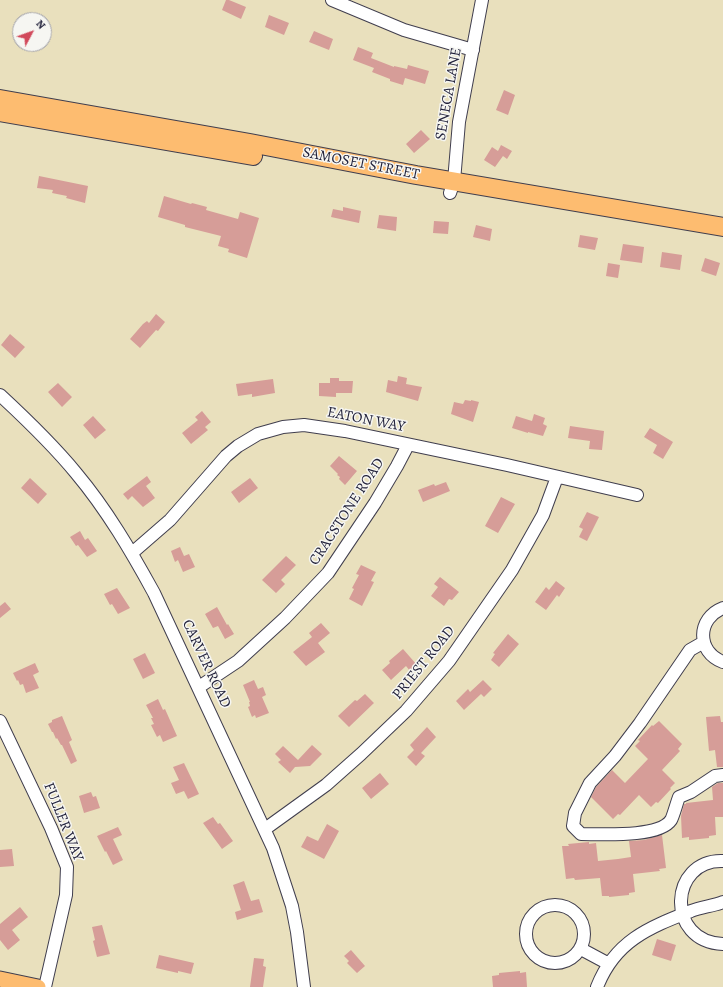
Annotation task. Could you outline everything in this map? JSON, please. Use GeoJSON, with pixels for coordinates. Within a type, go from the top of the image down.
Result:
{"type":"FeatureCollection","features":[{"type":"Feature","properties":{"kind":"highway","name":"SAMOSET STREET"},"geometry":{"type":"LineString","coordinates":[[0,99],[250,143],[452,187],[723,239]]}},
{"type":"Feature","properties":{"kind":"highway","name":"SAMOSET STREET"},"geometry":{"type":"LineString","coordinates":[[0,112],[262,158],[723,227]]}},
{"type":"Feature","properties":{"kind":"main road"},"geometry":{"type":"LineString","coordinates":[[0,979],[38,987]]}},
{"type":"Feature","properties":{"kind":"street"},"geometry":{"type":"LineString","coordinates":[[332,0],[404,30],[473,50]]}},
{"type":"Feature","properties":{"kind":"street","name":"SENECA LANE"},"geometry":{"type":"LineString","coordinates":[[452,187],[459,122],[482,0]]}},
{"type":"Feature","properties":{"kind":"street","name":"CARVER ROAD"},"geometry":{"type":"LineString","coordinates":[[0,395],[36,429],[77,474],[97,500],[132,553],[154,593],[266,829],[292,906],[304,987]]}},
{"type":"Feature","properties":{"kind":"street","name":"EATON WAY"},"geometry":{"type":"LineString","coordinates":[[132,553],[170,520],[226,456],[238,446],[258,434],[283,427],[304,425],[345,431],[507,465],[637,495]]}},
{"type":"Feature","properties":{"kind":"street","name":"CRACSTONE ROAD"},"geometry":{"type":"LineString","coordinates":[[199,687],[238,661],[285,618],[328,573],[375,503],[408,444]]}},
{"type":"Feature","properties":{"kind":"street","name":"PRIEST ROAD"},"geometry":{"type":"LineString","coordinates":[[266,829],[326,785],[361,754],[406,711],[449,661],[512,570],[543,515],[557,477]]}},
{"type":"Feature","properties":{"kind":"street"},"geometry":{"type":"LineString","coordinates":[[723,608],[713,614],[705,624],[703,630],[704,642],[708,652],[723,662]]}},
{"type":"Feature","properties":{"kind":"street"},"geometry":{"type":"LineString","coordinates":[[704,642],[690,650],[640,724],[615,756],[590,783],[575,813],[573,826],[581,834],[626,834],[659,829],[671,820],[679,797],[691,792],[715,776],[723,775]]}},
{"type":"Feature","properties":{"kind":"street","name":"FULLER WAY"},"geometry":{"type":"LineString","coordinates":[[0,721],[51,828],[67,867],[66,895],[45,987]]}},
{"type":"Feature","properties":{"kind":"street"},"geometry":{"type":"LineString","coordinates":[[723,862],[711,863],[702,866],[694,872],[683,887],[681,896],[682,915],[689,927],[698,937],[706,941],[723,944]]}},
{"type":"Feature","properties":{"kind":"street"},"geometry":{"type":"LineString","coordinates":[[596,987],[609,964],[621,949],[641,933],[668,920],[723,902]]}},
{"type":"Feature","properties":{"kind":"street"},"geometry":{"type":"LineString","coordinates":[[557,905],[568,908],[578,916],[583,926],[584,938],[580,949],[571,959],[557,964],[550,963],[537,957],[528,946],[526,939],[526,932],[531,918],[535,913],[545,907],[557,905]]}},
{"type":"Feature","properties":{"kind":"street"},"geometry":{"type":"LineString","coordinates":[[580,949],[609,964]]}},
{"type":"Feature","properties":{"kind":"building"},"geometry":{"type":"Polygon","coordinates":[[[226,0],[246,7],[241,19],[222,10],[226,0]]]}},
{"type":"Feature","properties":{"kind":"building"},"geometry":{"type":"Polygon","coordinates":[[[269,15],[289,23],[284,35],[265,27],[269,15]]]}},
{"type":"Feature","properties":{"kind":"building"},"geometry":{"type":"Polygon","coordinates":[[[314,31],[333,39],[329,50],[309,42],[314,31]]]}},
{"type":"Feature","properties":{"kind":"building"},"geometry":{"type":"Polygon","coordinates":[[[358,47],[373,53],[371,58],[394,67],[407,69],[408,65],[429,71],[425,84],[405,78],[403,85],[390,81],[390,79],[372,72],[374,68],[353,60],[358,47]]]}},
{"type":"Feature","properties":{"kind":"building"},"geometry":{"type":"Polygon","coordinates":[[[504,90],[515,95],[508,115],[496,110],[504,90]]]}},
{"type":"Feature","properties":{"kind":"building"},"geometry":{"type":"Polygon","coordinates":[[[421,130],[430,139],[414,153],[406,144],[421,130]]]}},
{"type":"Feature","properties":{"kind":"building"},"geometry":{"type":"Polygon","coordinates":[[[501,145],[512,151],[507,159],[503,156],[495,167],[484,160],[492,147],[498,151],[501,145]]]}},
{"type":"Feature","properties":{"kind":"building"},"geometry":{"type":"Polygon","coordinates":[[[39,176],[88,186],[85,203],[66,198],[67,196],[52,193],[53,190],[37,188],[39,176]]]}},
{"type":"Feature","properties":{"kind":"building"},"geometry":{"type":"Polygon","coordinates":[[[164,196],[207,207],[206,210],[238,219],[240,212],[259,218],[247,258],[228,252],[229,249],[218,246],[221,236],[185,227],[185,225],[158,217],[164,196]]]}},
{"type":"Feature","properties":{"kind":"building"},"geometry":{"type":"Polygon","coordinates":[[[343,207],[361,211],[359,223],[331,217],[333,209],[343,211],[343,207]]]}},
{"type":"Feature","properties":{"kind":"building"},"geometry":{"type":"Polygon","coordinates":[[[379,215],[397,217],[396,231],[377,228],[379,215]]]}},
{"type":"Feature","properties":{"kind":"building"},"geometry":{"type":"Polygon","coordinates":[[[434,221],[449,222],[448,234],[433,233],[434,221]]]}},
{"type":"Feature","properties":{"kind":"building"},"geometry":{"type":"Polygon","coordinates":[[[476,225],[492,229],[490,241],[473,237],[476,225]]]}},
{"type":"Feature","properties":{"kind":"building"},"geometry":{"type":"Polygon","coordinates":[[[580,235],[598,238],[595,250],[578,247],[580,235]]]}},
{"type":"Feature","properties":{"kind":"building"},"geometry":{"type":"Polygon","coordinates":[[[623,244],[644,247],[642,263],[620,260],[623,244]]]}},
{"type":"Feature","properties":{"kind":"building"},"geometry":{"type":"Polygon","coordinates":[[[662,252],[682,255],[680,270],[660,267],[662,252]]]}},
{"type":"Feature","properties":{"kind":"building"},"geometry":{"type":"Polygon","coordinates":[[[705,258],[720,263],[716,276],[701,271],[705,258]]]}},
{"type":"Feature","properties":{"kind":"building"},"geometry":{"type":"Polygon","coordinates":[[[608,263],[620,265],[618,278],[606,276],[608,263]]]}},
{"type":"Feature","properties":{"kind":"building"},"geometry":{"type":"Polygon","coordinates":[[[156,314],[165,322],[140,348],[130,339],[143,324],[147,321],[149,323],[156,314]]]}},
{"type":"Feature","properties":{"kind":"building"},"geometry":{"type":"Polygon","coordinates":[[[10,334],[25,347],[15,358],[1,345],[10,334]]]}},
{"type":"Feature","properties":{"kind":"building"},"geometry":{"type":"Polygon","coordinates":[[[398,376],[407,378],[406,384],[422,387],[418,401],[386,392],[388,380],[397,382],[398,376]]]}},
{"type":"Feature","properties":{"kind":"building"},"geometry":{"type":"Polygon","coordinates":[[[330,378],[339,378],[339,381],[353,381],[352,393],[336,393],[336,397],[319,396],[319,383],[330,383],[330,378]]]}},
{"type":"Feature","properties":{"kind":"building"},"geometry":{"type":"Polygon","coordinates":[[[273,379],[275,393],[252,397],[252,394],[238,396],[236,384],[273,379]]]}},
{"type":"Feature","properties":{"kind":"building"},"geometry":{"type":"Polygon","coordinates":[[[58,383],[72,397],[62,407],[48,392],[58,383]]]}},
{"type":"Feature","properties":{"kind":"building"},"geometry":{"type":"Polygon","coordinates":[[[465,400],[479,402],[473,422],[451,414],[454,402],[463,404],[465,400]]]}},
{"type":"Feature","properties":{"kind":"building"},"geometry":{"type":"Polygon","coordinates":[[[202,411],[211,422],[205,427],[208,430],[191,444],[182,433],[198,420],[195,417],[202,411]]]}},
{"type":"Feature","properties":{"kind":"building"},"geometry":{"type":"Polygon","coordinates":[[[534,414],[545,418],[543,424],[547,426],[543,436],[512,428],[516,416],[532,421],[534,414]]]}},
{"type":"Feature","properties":{"kind":"building"},"geometry":{"type":"Polygon","coordinates":[[[93,416],[106,430],[95,439],[83,425],[93,416]]]}},
{"type":"Feature","properties":{"kind":"building"},"geometry":{"type":"Polygon","coordinates":[[[570,426],[604,431],[602,450],[589,449],[590,441],[568,438],[570,426]]]}},
{"type":"Feature","properties":{"kind":"building"},"geometry":{"type":"Polygon","coordinates":[[[650,428],[673,442],[663,459],[653,453],[657,445],[644,437],[650,428]]]}},
{"type":"Feature","properties":{"kind":"building"},"geometry":{"type":"Polygon","coordinates":[[[339,456],[357,471],[345,485],[339,479],[340,477],[337,475],[338,474],[330,466],[339,456]]]}},
{"type":"Feature","properties":{"kind":"building"},"geometry":{"type":"Polygon","coordinates":[[[147,476],[151,482],[146,486],[155,498],[143,507],[132,496],[128,500],[123,494],[147,476]]]}},
{"type":"Feature","properties":{"kind":"building"},"geometry":{"type":"Polygon","coordinates":[[[30,478],[47,494],[38,504],[21,488],[30,478]]]}},
{"type":"Feature","properties":{"kind":"building"},"geometry":{"type":"Polygon","coordinates":[[[250,478],[258,488],[239,503],[231,492],[250,478]]]}},
{"type":"Feature","properties":{"kind":"building"},"geometry":{"type":"Polygon","coordinates":[[[446,482],[450,491],[423,502],[418,490],[434,484],[435,486],[446,482]]]}},
{"type":"Feature","properties":{"kind":"building"},"geometry":{"type":"Polygon","coordinates":[[[501,497],[515,504],[498,533],[485,526],[501,497]]]}},
{"type":"Feature","properties":{"kind":"building"},"geometry":{"type":"Polygon","coordinates":[[[587,512],[599,517],[587,541],[579,537],[583,529],[579,527],[587,512]]]}},
{"type":"Feature","properties":{"kind":"building"},"geometry":{"type":"Polygon","coordinates":[[[80,531],[85,540],[88,538],[97,551],[87,557],[78,545],[76,546],[70,537],[80,531]]]}},
{"type":"Feature","properties":{"kind":"building"},"geometry":{"type":"Polygon","coordinates":[[[180,547],[184,556],[189,554],[195,567],[183,572],[178,560],[175,562],[171,551],[180,547]]]}},
{"type":"Feature","properties":{"kind":"building"},"geometry":{"type":"Polygon","coordinates":[[[286,556],[296,565],[281,580],[285,584],[276,593],[262,580],[286,556]]]}},
{"type":"Feature","properties":{"kind":"building"},"geometry":{"type":"Polygon","coordinates":[[[361,565],[376,572],[371,581],[374,582],[362,606],[349,599],[354,589],[352,588],[359,575],[356,574],[361,565]]]}},
{"type":"Feature","properties":{"kind":"building"},"geometry":{"type":"Polygon","coordinates":[[[440,577],[459,592],[452,600],[449,599],[444,606],[431,596],[438,587],[434,584],[440,577]]]}},
{"type":"Feature","properties":{"kind":"building"},"geometry":{"type":"Polygon","coordinates":[[[556,581],[565,588],[559,597],[557,595],[546,610],[535,602],[546,587],[549,590],[556,581]]]}},
{"type":"Feature","properties":{"kind":"building"},"geometry":{"type":"Polygon","coordinates":[[[117,588],[130,608],[118,614],[112,604],[110,605],[104,594],[117,588]]]}},
{"type":"Feature","properties":{"kind":"building"},"geometry":{"type":"Polygon","coordinates":[[[5,602],[11,609],[0,618],[0,606],[5,602]]]}},
{"type":"Feature","properties":{"kind":"building"},"geometry":{"type":"Polygon","coordinates":[[[217,607],[234,634],[225,639],[218,626],[213,628],[205,614],[217,607]]]}},
{"type":"Feature","properties":{"kind":"building"},"geometry":{"type":"Polygon","coordinates":[[[321,623],[330,633],[318,643],[325,652],[306,666],[293,652],[312,637],[309,633],[321,623]]]}},
{"type":"Feature","properties":{"kind":"building"},"geometry":{"type":"Polygon","coordinates":[[[508,634],[519,644],[499,667],[491,660],[495,654],[493,653],[508,634]]]}},
{"type":"Feature","properties":{"kind":"building"},"geometry":{"type":"Polygon","coordinates":[[[403,649],[417,665],[410,671],[406,666],[391,680],[382,670],[390,663],[389,661],[403,649]]]}},
{"type":"Feature","properties":{"kind":"building"},"geometry":{"type":"Polygon","coordinates":[[[145,653],[155,673],[143,679],[133,659],[145,653]]]}},
{"type":"Feature","properties":{"kind":"building"},"geometry":{"type":"Polygon","coordinates":[[[35,663],[39,672],[33,675],[39,688],[26,693],[23,684],[20,685],[13,673],[35,663]]]}},
{"type":"Feature","properties":{"kind":"building"},"geometry":{"type":"Polygon","coordinates":[[[254,680],[258,689],[263,687],[266,695],[262,697],[269,713],[256,718],[255,715],[252,717],[248,707],[250,706],[250,702],[243,685],[254,680]]]}},
{"type":"Feature","properties":{"kind":"building"},"geometry":{"type":"Polygon","coordinates":[[[483,680],[492,689],[484,697],[481,694],[464,710],[456,701],[468,689],[470,692],[483,680]]]}},
{"type":"Feature","properties":{"kind":"building"},"geometry":{"type":"Polygon","coordinates":[[[365,694],[374,703],[349,727],[338,716],[355,700],[357,701],[365,694]]]}},
{"type":"Feature","properties":{"kind":"building"},"geometry":{"type":"Polygon","coordinates":[[[158,699],[163,710],[165,709],[177,736],[163,742],[160,735],[157,737],[151,725],[154,724],[151,718],[153,718],[146,705],[158,699]]]}},
{"type":"Feature","properties":{"kind":"building"},"geometry":{"type":"Polygon","coordinates":[[[62,716],[72,740],[69,742],[77,761],[71,764],[62,745],[57,738],[56,739],[48,724],[52,722],[52,720],[62,716]]]}},
{"type":"Feature","properties":{"kind":"building"},"geometry":{"type":"Polygon","coordinates":[[[720,716],[721,722],[723,722],[723,767],[717,767],[715,750],[709,751],[706,717],[720,716]]]}},
{"type":"Feature","properties":{"kind":"building"},"geometry":{"type":"Polygon","coordinates":[[[659,721],[682,744],[678,749],[680,751],[662,770],[675,783],[658,803],[656,802],[651,807],[639,795],[620,815],[618,814],[613,819],[591,797],[596,787],[612,770],[625,783],[648,759],[635,746],[640,741],[638,740],[652,725],[653,726],[659,721]]]}},
{"type":"Feature","properties":{"kind":"building"},"geometry":{"type":"Polygon","coordinates":[[[427,727],[436,737],[421,753],[425,756],[416,766],[407,757],[414,750],[410,745],[427,727]]]}},
{"type":"Feature","properties":{"kind":"building"},"geometry":{"type":"Polygon","coordinates":[[[312,745],[322,754],[310,766],[295,767],[290,773],[278,762],[281,760],[275,754],[283,746],[298,760],[312,745]]]}},
{"type":"Feature","properties":{"kind":"building"},"geometry":{"type":"Polygon","coordinates":[[[184,763],[199,794],[188,799],[184,791],[176,794],[171,783],[179,780],[173,767],[184,763]]]}},
{"type":"Feature","properties":{"kind":"building"},"geometry":{"type":"Polygon","coordinates":[[[380,773],[389,784],[371,799],[362,788],[380,773]]]}},
{"type":"Feature","properties":{"kind":"building"},"geometry":{"type":"Polygon","coordinates":[[[718,783],[723,783],[723,817],[715,817],[716,835],[709,836],[709,838],[689,840],[689,837],[682,838],[681,816],[684,804],[713,800],[712,787],[718,783]]]}},
{"type":"Feature","properties":{"kind":"building"},"geometry":{"type":"Polygon","coordinates":[[[91,792],[93,797],[96,796],[100,808],[84,813],[79,796],[91,792]]]}},
{"type":"Feature","properties":{"kind":"building"},"geometry":{"type":"Polygon","coordinates":[[[213,817],[218,824],[220,823],[233,841],[222,849],[203,823],[213,817]]]}},
{"type":"Feature","properties":{"kind":"building"},"geometry":{"type":"Polygon","coordinates":[[[327,824],[339,831],[324,859],[301,847],[307,836],[318,841],[327,824]]]}},
{"type":"Feature","properties":{"kind":"building"},"geometry":{"type":"Polygon","coordinates":[[[118,827],[122,835],[113,839],[123,860],[113,865],[97,836],[118,827]]]}},
{"type":"Feature","properties":{"kind":"building"},"geometry":{"type":"Polygon","coordinates":[[[662,835],[666,868],[659,869],[660,871],[633,874],[635,892],[629,893],[629,895],[609,897],[602,896],[600,878],[575,880],[574,878],[566,879],[562,846],[589,842],[589,844],[596,843],[598,861],[618,859],[631,857],[629,841],[644,840],[662,835]]]}},
{"type":"Feature","properties":{"kind":"building"},"geometry":{"type":"Polygon","coordinates":[[[12,849],[14,866],[0,867],[0,850],[12,849]]]}},
{"type":"Feature","properties":{"kind":"building"},"geometry":{"type":"Polygon","coordinates":[[[244,881],[251,901],[259,899],[263,912],[237,920],[235,912],[241,910],[233,885],[244,881]]]}},
{"type":"Feature","properties":{"kind":"building"},"geometry":{"type":"Polygon","coordinates":[[[20,907],[28,917],[12,930],[20,940],[8,950],[0,940],[0,924],[20,907]]]}},
{"type":"Feature","properties":{"kind":"building"},"geometry":{"type":"Polygon","coordinates":[[[102,925],[110,954],[97,957],[93,941],[95,940],[92,927],[102,925]]]}},
{"type":"Feature","properties":{"kind":"building"},"geometry":{"type":"Polygon","coordinates":[[[657,939],[676,945],[671,961],[652,955],[657,939]]]}},
{"type":"Feature","properties":{"kind":"building"},"geometry":{"type":"Polygon","coordinates":[[[351,950],[365,966],[357,973],[347,963],[349,961],[344,956],[351,950]]]}},
{"type":"Feature","properties":{"kind":"building"},"geometry":{"type":"Polygon","coordinates":[[[159,955],[194,963],[191,974],[178,971],[178,973],[156,968],[159,955]]]}},
{"type":"Feature","properties":{"kind":"building"},"geometry":{"type":"Polygon","coordinates":[[[254,958],[264,959],[263,966],[266,967],[263,987],[250,987],[254,958]]]}},
{"type":"Feature","properties":{"kind":"building"},"geometry":{"type":"Polygon","coordinates":[[[520,971],[520,973],[526,972],[527,987],[493,987],[492,976],[499,975],[499,973],[520,971]]]}}]}
